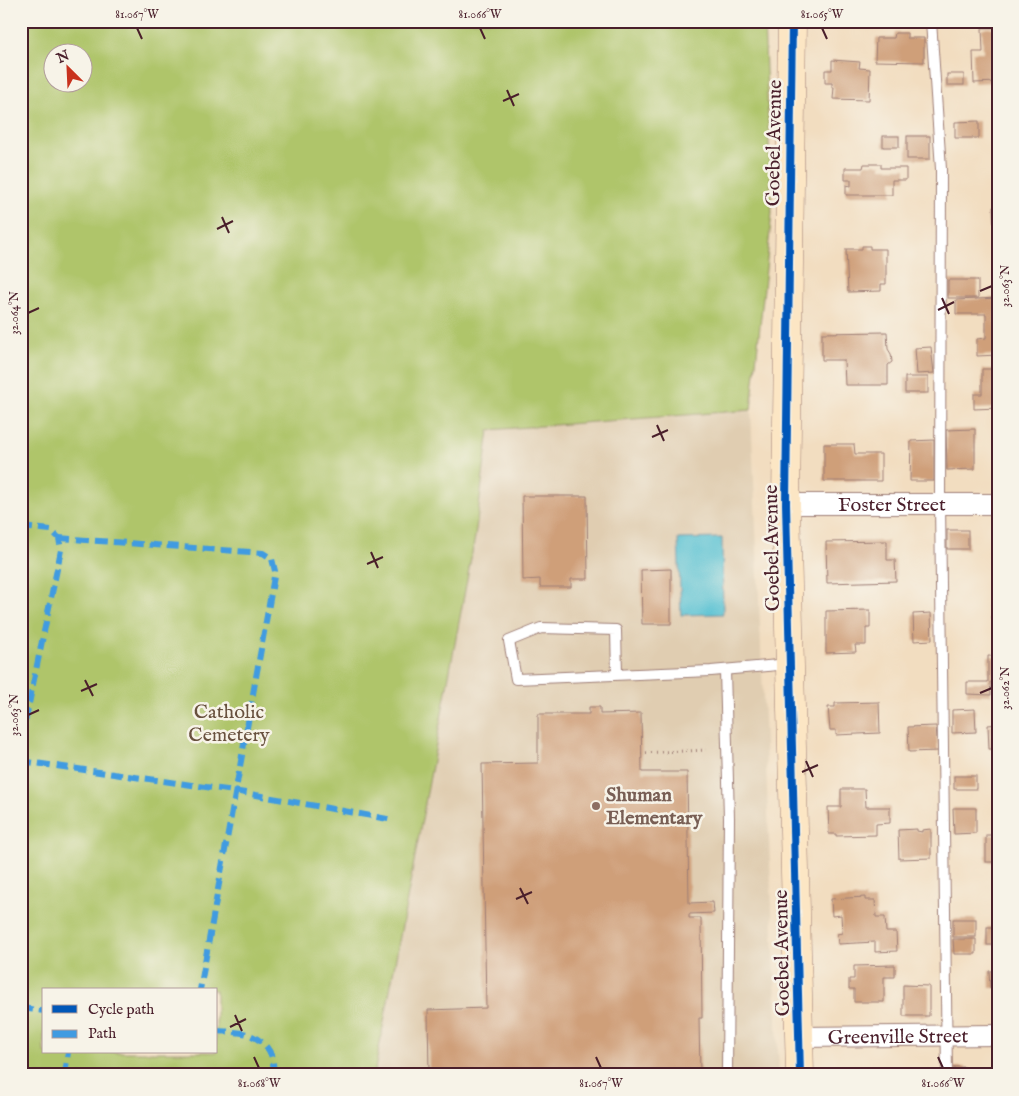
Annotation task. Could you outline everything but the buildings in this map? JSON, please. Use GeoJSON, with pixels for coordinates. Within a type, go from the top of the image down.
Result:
{"type":"FeatureCollection","features":[{"type":"Feature","properties":{"kind":"street","name":"Goebel Avenue"},"geometry":{"type":"LineString","coordinates":[[792,21],[786,504],[800,1075]]}},
{"type":"Feature","properties":{"kind":"street","name":"Foster Street"},"geometry":{"type":"LineString","coordinates":[[786,504],[998,504]]}},
{"type":"Feature","properties":{"kind":"street","name":"Greenville Street"},"geometry":{"type":"LineString","coordinates":[[799,1037],[998,1035]]}},
{"type":"Feature","properties":{"kind":"lane"},"geometry":{"type":"LineString","coordinates":[[931,21],[940,169],[940,503],[947,1075]]}},
{"type":"Feature","properties":{"kind":"lane"},"geometry":{"type":"LineString","coordinates":[[617,675],[616,630],[541,628],[509,641],[516,679],[617,675],[725,670],[790,664]]}},
{"type":"Feature","properties":{"kind":"lane"},"geometry":{"type":"LineString","coordinates":[[725,670],[729,818],[727,1075]]}},
{"type":"Feature","properties":{"kind":"path"},"geometry":{"type":"LineString","coordinates":[[641,753],[706,750]]}},
{"type":"Feature","properties":{"kind":"shaded area","name":"Shuman Elementary"},"geometry":{"type":"Polygon","coordinates":[[[751,410],[779,1075],[374,1075],[475,537],[489,430],[751,410]]]}},
{"type":"Feature","properties":{"kind":"green space","name":"Catholic Cemetery"},"geometry":{"type":"Polygon","coordinates":[[[21,21],[764,21],[772,213],[751,410],[489,430],[475,537],[374,1075],[21,1075],[21,21]]]}},
{"type":"Feature","properties":{"kind":"water"},"geometry":{"type":"Polygon","coordinates":[[[722,538],[723,614],[681,615],[678,539],[722,538]]]}},
{"type":"Feature","properties":{"kind":"marked path"},"geometry":{"type":"LineString","coordinates":[[21,527],[51,530],[59,538],[61,550],[21,742]]}},
{"type":"Feature","properties":{"kind":"marked path"},"geometry":{"type":"LineString","coordinates":[[59,538],[263,553],[272,559],[275,571],[200,988]]}},
{"type":"Feature","properties":{"kind":"marked path"},"geometry":{"type":"LineString","coordinates":[[21,761],[234,791],[393,820]]}},
{"type":"Feature","properties":{"kind":"marked path"},"geometry":{"type":"LineString","coordinates":[[21,1008],[42,1011]]}},
{"type":"Feature","properties":{"kind":"marked path"},"geometry":{"type":"LineString","coordinates":[[218,1031],[244,1033],[258,1039],[270,1052],[273,1062],[273,1075]]}},
{"type":"Feature","properties":{"kind":"marked path"},"geometry":{"type":"LineString","coordinates":[[65,1075],[68,1054]]}},
{"type":"Feature","properties":{"kind":"cycle path"},"geometry":{"type":"LineString","coordinates":[[792,21],[786,504],[800,1075]]}},
{"type":"Feature","properties":{"kind":"place","name":"Shuman Elementary"},"geometry":{"type":"Point","coordinates":[596,806]}}]}
